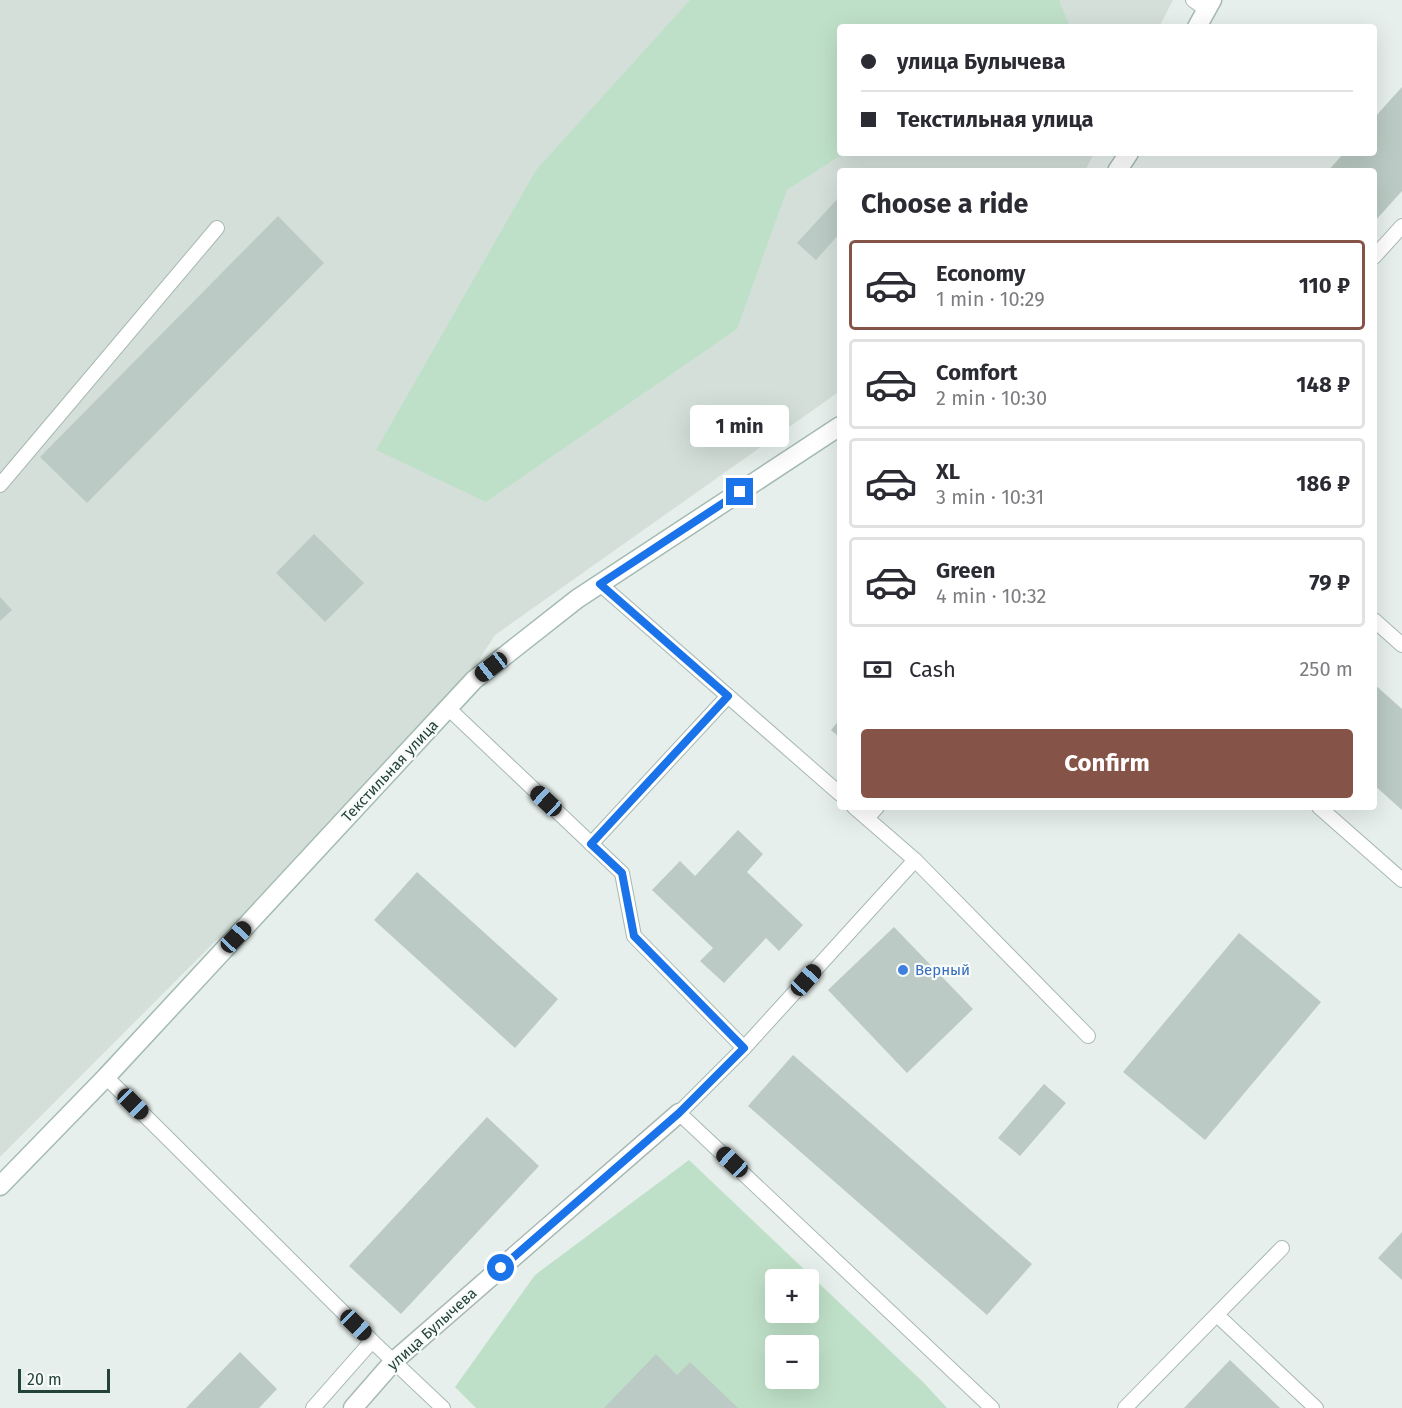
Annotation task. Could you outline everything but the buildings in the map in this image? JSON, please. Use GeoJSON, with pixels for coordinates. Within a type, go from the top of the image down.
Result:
{"type":"FeatureCollection","features":[{"type":"Feature","properties":{"kind":"main road"},"geometry":{"type":"LineString","coordinates":[[1198,24],[1204,3]]}},
{"type":"Feature","properties":{"kind":"main road","name":"Текстильная улица"},"geometry":{"type":"LineString","coordinates":[[0,1186],[106,1077],[474,680],[577,599],[837,428]]}},
{"type":"Feature","properties":{"kind":"main road","name":"улица Булычева"},"geometry":{"type":"LineString","coordinates":[[353,1408],[394,1361],[679,1113]]}},
{"type":"Feature","properties":{"kind":"lane"},"geometry":{"type":"LineString","coordinates":[[1377,254],[1402,226]]}},
{"type":"Feature","properties":{"kind":"lane"},"geometry":{"type":"LineString","coordinates":[[0,485],[217,228]]}},
{"type":"Feature","properties":{"kind":"lane"},"geometry":{"type":"LineString","coordinates":[[600,584],[837,791]]}},
{"type":"Feature","properties":{"kind":"lane"},"geometry":{"type":"LineString","coordinates":[[1377,623],[1402,645]]}},
{"type":"Feature","properties":{"kind":"lane"},"geometry":{"type":"LineString","coordinates":[[591,844],[728,696]]}},
{"type":"Feature","properties":{"kind":"lane"},"geometry":{"type":"LineString","coordinates":[[448,708],[622,873],[634,936],[744,1048]]}},
{"type":"Feature","properties":{"kind":"lane"},"geometry":{"type":"LineString","coordinates":[[858,810],[915,860],[1088,1036]]}},
{"type":"Feature","properties":{"kind":"lane"},"geometry":{"type":"LineString","coordinates":[[867,818],[874,810]]}},
{"type":"Feature","properties":{"kind":"lane"},"geometry":{"type":"LineString","coordinates":[[1322,810],[1402,880]]}},
{"type":"Feature","properties":{"kind":"lane"},"geometry":{"type":"LineString","coordinates":[[915,860],[744,1048],[679,1113],[992,1408]]}},
{"type":"Feature","properties":{"kind":"lane"},"geometry":{"type":"LineString","coordinates":[[106,1077],[372,1341],[443,1408]]}},
{"type":"Feature","properties":{"kind":"lane"},"geometry":{"type":"LineString","coordinates":[[1125,1408],[1281,1248]]}},
{"type":"Feature","properties":{"kind":"lane"},"geometry":{"type":"LineString","coordinates":[[1216,1315],[1316,1408]]}},
{"type":"Feature","properties":{"kind":"lane"},"geometry":{"type":"LineString","coordinates":[[314,1408],[372,1341]]}},
{"type":"Feature","properties":{"kind":"shaded area"},"geometry":{"type":"Polygon","coordinates":[[[0,0],[1173,0],[1161,24],[837,24],[837,156],[1092,156],[1086,168],[837,168],[837,393],[495,635],[448,708],[0,1157],[0,0]]]}},
{"type":"Feature","properties":{"kind":"green space"},"geometry":{"type":"Polygon","coordinates":[[[690,0],[1059,0],[1069,24],[837,24],[837,156],[839,156],[787,190],[737,329],[486,502],[376,450],[536,170],[690,0]]]}},
{"type":"Feature","properties":{"kind":"green space"},"geometry":{"type":"Polygon","coordinates":[[[689,1160],[804,1269],[765,1269],[765,1323],[819,1323],[819,1283],[924,1383],[947,1408],[476,1408],[455,1387],[535,1275],[689,1160]]]}},
{"type":"Feature","properties":{"kind":"place","name":"Верный"},"geometry":{"type":"Point","coordinates":[903,970]}},
{"type":"Feature","properties":{"kind":"route"},"geometry":{"type":"LineString","coordinates":[[501,1268],[679,1113],[744,1048],[634,936],[622,873],[591,844],[728,696],[600,584],[740,492]]}}]}
